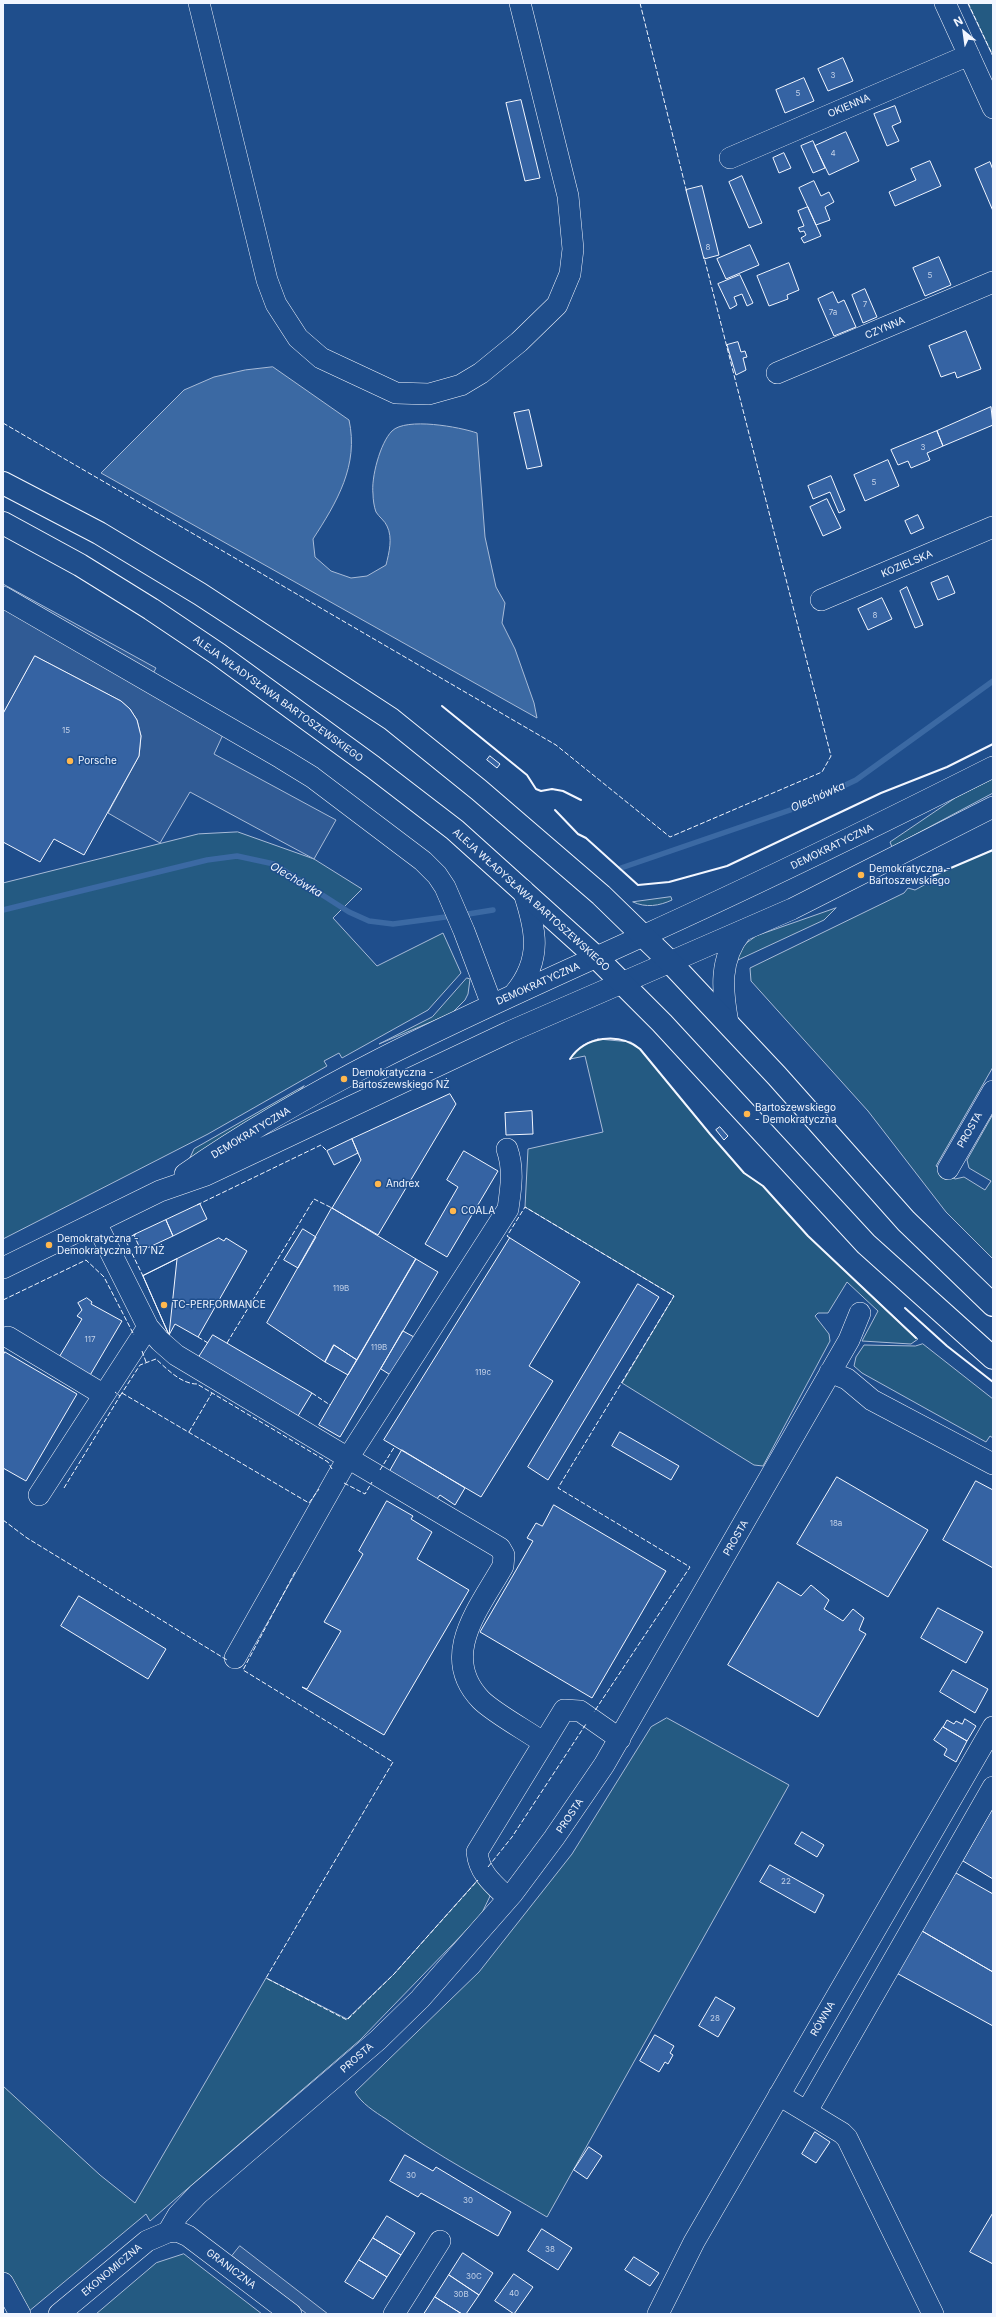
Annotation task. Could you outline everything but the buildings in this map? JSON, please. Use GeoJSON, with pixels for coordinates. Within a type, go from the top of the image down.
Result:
{"type":"FeatureCollection","features":[{"type":"Feature","properties":{"kind":"main road"},"geometry":{"type":"LineString","coordinates":[[3,483],[99,533],[193,590],[391,719],[479,790],[549,849],[644,936],[670,962],[728,1023],[906,1222],[993,1305]]}},
{"type":"Feature","properties":{"kind":"main road","name":"ALEJA WŁADYSŁAWA BARTOSZEWSKIEGO"},"geometry":{"type":"LineString","coordinates":[[3,523],[80,565],[151,609],[218,654],[424,806],[523,890],[596,957],[695,1058],[866,1244],[942,1315],[993,1358]]}},
{"type":"Feature","properties":{"kind":"street"},"geometry":{"type":"LineString","coordinates":[[199,3],[267,280],[276,304],[298,338],[321,358],[396,393],[429,394],[461,385],[481,373],[519,342],[556,305],[570,274],[573,249],[568,196],[520,3]]}},
{"type":"Feature","properties":{"kind":"street"},"geometry":{"type":"LineString","coordinates":[[945,3],[993,108]]}},
{"type":"Feature","properties":{"kind":"street","name":"OKIENNA"},"geometry":{"type":"LineString","coordinates":[[730,158],[969,55]]}},
{"type":"Feature","properties":{"kind":"street","name":"CZYNNA"},"geometry":{"type":"LineString","coordinates":[[777,373],[993,282]]}},
{"type":"Feature","properties":{"kind":"street","name":"KOZIELSKA"},"geometry":{"type":"LineString","coordinates":[[821,600],[993,527]]}},
{"type":"Feature","properties":{"kind":"street"},"geometry":{"type":"LineString","coordinates":[[3,597],[312,777],[430,867],[445,887],[452,902],[492,1005]]}},
{"type":"Feature","properties":{"kind":"street","name":"DEMOKRATYCZNA"},"geometry":{"type":"LineString","coordinates":[[160,1192],[208,1158],[281,1113],[436,1031],[515,993],[644,936],[993,767]]}},
{"type":"Feature","properties":{"kind":"street","name":"DEMOKRATYCZNA"},"geometry":{"type":"LineString","coordinates":[[3,1268],[160,1192],[206,1175],[509,1032],[621,982],[741,932],[868,872],[993,807]]}},
{"type":"Feature","properties":{"kind":"street"},"geometry":{"type":"LineString","coordinates":[[515,993],[528,975],[535,953],[533,922],[523,890]]}},
{"type":"Feature","properties":{"kind":"street"},"geometry":{"type":"LineString","coordinates":[[728,1023],[723,987],[723,973],[730,949],[741,932]]}},
{"type":"Feature","properties":{"kind":"street","name":"PROSTA"},"geometry":{"type":"LineString","coordinates":[[948,1169],[993,1091]]}},
{"type":"Feature","properties":{"kind":"street"},"geometry":{"type":"LineString","coordinates":[[235,1658],[348,1458],[508,1208],[512,1182],[511,1161],[507,1149]]}},
{"type":"Feature","properties":{"kind":"street"},"geometry":{"type":"LineString","coordinates":[[96,1223],[148,1326],[160,1341],[176,1356],[500,1548],[504,1555],[504,1566],[469,1626],[464,1640],[462,1656],[465,1674],[482,1701],[544,1743]]}},
{"type":"Feature","properties":{"kind":"street","name":"PROSTA"},"geometry":{"type":"LineString","coordinates":[[168,2232],[178,2214],[198,2194],[378,2040],[420,1999],[508,1898],[554,1838],[620,1739],[853,1332],[860,1313]]}},
{"type":"Feature","properties":{"kind":"street"},"geometry":{"type":"LineString","coordinates":[[39,1495],[148,1326]]}},
{"type":"Feature","properties":{"kind":"street"},"geometry":{"type":"LineString","coordinates":[[8,1337],[104,1395]]}},
{"type":"Feature","properties":{"kind":"street"},"geometry":{"type":"LineString","coordinates":[[830,1372],[847,1379],[872,1400],[993,1464]]}},
{"type":"Feature","properties":{"kind":"street"},"geometry":{"type":"LineString","coordinates":[[508,1898],[483,1874],[478,1862],[477,1852],[564,1710],[580,1711],[620,1739]]}},
{"type":"Feature","properties":{"kind":"street","name":"RÓWNA"},"geometry":{"type":"LineString","coordinates":[[658,2314],[694,2242],[993,1727]]}},
{"type":"Feature","properties":{"kind":"street"},"geometry":{"type":"LineString","coordinates":[[807,2111],[993,1787]]}},
{"type":"Feature","properties":{"kind":"street"},"geometry":{"type":"LineString","coordinates":[[779,2095],[842,2133],[847,2138],[933,2314]]}},
{"type":"Feature","properties":{"kind":"street","name":"GRANICZNA"},"geometry":{"type":"LineString","coordinates":[[168,2232],[177,2231],[188,2236],[291,2314]]}},
{"type":"Feature","properties":{"kind":"street","name":"EKONOMICZNA"},"geometry":{"type":"LineString","coordinates":[[59,2314],[136,2248],[158,2235],[168,2232]]}},
{"type":"Feature","properties":{"kind":"street"},"geometry":{"type":"LineString","coordinates":[[394,2314],[440,2242]]}},
{"type":"Feature","properties":{"kind":"street"},"geometry":{"type":"LineString","coordinates":[[3,2283],[20,2314]]}},
{"type":"Feature","properties":{"kind":"shaded area"},"geometry":{"type":"Polygon","coordinates":[[[968,3],[993,3],[993,56],[968,3]]]}},
{"type":"Feature","properties":{"kind":"shaded area"},"geometry":{"type":"Polygon","coordinates":[[[273,367],[349,420],[351,452],[344,482],[338,497],[313,539],[315,557],[331,571],[351,578],[367,576],[386,565],[390,546],[390,535],[386,524],[376,512],[373,501],[373,479],[380,452],[392,431],[399,427],[409,425],[433,424],[459,428],[477,433],[485,537],[496,587],[505,603],[502,623],[515,649],[534,703],[537,718],[101,473],[184,390],[214,377],[245,370],[273,367]]]}},
{"type":"Feature","properties":{"kind":"shaded area"},"geometry":{"type":"Polygon","coordinates":[[[3,584],[156,668],[149,681],[227,726],[214,754],[336,820],[314,859],[190,792],[160,843],[108,813],[139,756],[141,736],[137,720],[130,709],[121,701],[35,656],[3,714],[3,584]]]}},
{"type":"Feature","properties":{"kind":"shaded area"},"geometry":{"type":"Polygon","coordinates":[[[993,779],[993,793],[892,847],[890,842],[955,798],[993,779]]]}},
{"type":"Feature","properties":{"kind":"shaded area"},"geometry":{"type":"Polygon","coordinates":[[[238,832],[314,859],[362,889],[333,918],[377,966],[443,933],[461,973],[428,1010],[342,1058],[339,1053],[324,1061],[327,1066],[208,1134],[3,1239],[3,883],[198,834],[238,832]]]}},
{"type":"Feature","properties":{"kind":"shaded area"},"geometry":{"type":"Polygon","coordinates":[[[993,850],[993,1067],[936,1166],[955,1179],[964,1177],[985,1190],[991,1181],[969,1168],[967,1160],[993,1114],[993,1259],[946,1212],[868,1111],[751,981],[750,968],[904,893],[908,888],[915,890],[928,883],[927,879],[993,850]]]}},
{"type":"Feature","properties":{"kind":"shaded area"},"geometry":{"type":"Polygon","coordinates":[[[671,897],[672,900],[652,906],[633,902],[671,897]]]}},
{"type":"Feature","properties":{"kind":"shaded area"},"geometry":{"type":"Polygon","coordinates":[[[836,908],[824,920],[738,960],[734,960],[745,944],[756,936],[836,908]]]}},
{"type":"Feature","properties":{"kind":"shaded area"},"geometry":{"type":"Polygon","coordinates":[[[467,978],[470,979],[468,994],[465,1000],[452,1013],[379,1044],[432,1017],[467,978]]]}},
{"type":"Feature","properties":{"kind":"shaded area"},"geometry":{"type":"Polygon","coordinates":[[[598,1039],[631,1042],[640,1049],[744,1173],[763,1186],[808,1236],[918,1339],[911,1344],[862,1341],[878,1311],[847,1282],[828,1313],[818,1313],[815,1316],[829,1334],[830,1341],[763,1466],[754,1465],[622,1383],[674,1296],[525,1207],[528,1149],[603,1132],[585,1056],[570,1059],[582,1046],[598,1039]]]}},
{"type":"Feature","properties":{"kind":"shaded area"},"geometry":{"type":"Polygon","coordinates":[[[304,1086],[278,1109],[187,1164],[194,1149],[304,1086]]]}},
{"type":"Feature","properties":{"kind":"shaded area"},"geometry":{"type":"Polygon","coordinates":[[[923,1344],[993,1399],[993,1438],[990,1436],[986,1442],[862,1373],[854,1366],[856,1357],[864,1345],[915,1346],[923,1344]]]}},
{"type":"Feature","properties":{"kind":"shaded area"},"geometry":{"type":"Polygon","coordinates":[[[667,1718],[789,1785],[547,2217],[465,2170],[405,2133],[369,2107],[355,2092],[479,1972],[572,1854],[651,1727],[667,1718]]]}},
{"type":"Feature","properties":{"kind":"shaded area"},"geometry":{"type":"Polygon","coordinates":[[[479,1879],[492,1892],[481,1915],[360,2040],[150,2221],[146,2214],[28,2312],[3,2275],[3,2086],[100,2175],[135,2203],[266,1978],[347,2019],[394,1974],[479,1879]]]}},
{"type":"Feature","properties":{"kind":"shaded area"},"geometry":{"type":"Polygon","coordinates":[[[240,2246],[328,2314],[307,2314],[232,2256],[240,2246]]]}},
{"type":"Feature","properties":{"kind":"shaded area"},"geometry":{"type":"Polygon","coordinates":[[[184,2254],[262,2314],[96,2314],[156,2263],[184,2254]]]}},
{"type":"Feature","properties":{"kind":"waterway","name":"Olechówka"},"geometry":{"type":"LineString","coordinates":[[621,868],[799,807],[856,780],[993,681]]}},
{"type":"Feature","properties":{"kind":"waterway","name":"Olechówka"},"geometry":{"type":"LineString","coordinates":[[3,910],[207,860],[237,856],[274,864],[349,912],[369,921],[393,924],[453,916]]}},
{"type":"Feature","properties":{"kind":"waterway","name":"Olechówka"},"geometry":{"type":"LineString","coordinates":[[462,915],[493,910]]}},
{"type":"Feature","properties":{"kind":"fence"},"geometry":{"type":"LineString","coordinates":[[640,3],[687,193]]}},
{"type":"Feature","properties":{"kind":"fence"},"geometry":{"type":"LineString","coordinates":[[968,3],[993,56]]}},
{"type":"Feature","properties":{"kind":"fence"},"geometry":{"type":"LineString","coordinates":[[3,423],[556,745],[670,837],[822,772],[831,756],[704,257]]}},
{"type":"Feature","properties":{"kind":"fence"},"geometry":{"type":"LineString","coordinates":[[197,1205],[321,1145],[327,1151]]}},
{"type":"Feature","properties":{"kind":"fence"},"geometry":{"type":"LineString","coordinates":[[227,1343],[314,1199],[332,1208]]}},
{"type":"Feature","properties":{"kind":"fence"},"geometry":{"type":"LineString","coordinates":[[510,1238],[507,1236],[525,1207],[674,1296],[558,1488],[690,1567],[594,1712]]}},
{"type":"Feature","properties":{"kind":"fence"},"geometry":{"type":"LineString","coordinates":[[136,1234],[125,1239],[143,1276]]}},
{"type":"Feature","properties":{"kind":"fence"},"geometry":{"type":"LineString","coordinates":[[3,1300],[86,1260],[104,1277],[134,1335]]}},
{"type":"Feature","properties":{"kind":"fence"},"geometry":{"type":"LineString","coordinates":[[198,1337],[208,1343]]}},
{"type":"Feature","properties":{"kind":"fence"},"geometry":{"type":"LineString","coordinates":[[142,1351],[146,1362]]}},
{"type":"Feature","properties":{"kind":"fence"},"geometry":{"type":"LineString","coordinates":[[120,1396],[140,1365],[156,1359],[180,1379],[185,1382],[197,1384],[328,1462],[332,1469]]}},
{"type":"Feature","properties":{"kind":"fence"},"geometry":{"type":"LineString","coordinates":[[64,1488],[120,1396],[115,1392]]}},
{"type":"Feature","properties":{"kind":"fence"},"geometry":{"type":"LineString","coordinates":[[122,1393],[309,1503],[319,1489]]}},
{"type":"Feature","properties":{"kind":"fence"},"geometry":{"type":"LineString","coordinates":[[189,1432],[212,1393]]}},
{"type":"Feature","properties":{"kind":"fence"},"geometry":{"type":"LineString","coordinates":[[312,1393],[330,1405]]}},
{"type":"Feature","properties":{"kind":"fence"},"geometry":{"type":"LineString","coordinates":[[380,1470],[395,1446]]}},
{"type":"Feature","properties":{"kind":"fence"},"geometry":{"type":"LineString","coordinates":[[344,1483],[365,1494],[372,1482]]}},
{"type":"Feature","properties":{"kind":"fence"},"geometry":{"type":"LineString","coordinates":[[3,1520],[27,1538],[227,1660]]}},
{"type":"Feature","properties":{"kind":"fence"},"geometry":{"type":"LineString","coordinates":[[295,1572],[243,1670],[393,1762],[266,1978],[347,2020],[394,1974],[478,1880]]}},
{"type":"Feature","properties":{"kind":"fence"},"geometry":{"type":"LineString","coordinates":[[488,1867],[512,1837],[586,1724]]}},
{"type":"Feature","properties":{"kind":"wall"},"geometry":{"type":"LineString","coordinates":[[442,706],[527,775],[536,789],[541,791],[552,789],[563,791],[581,800]]}},
{"type":"Feature","properties":{"kind":"wall"},"geometry":{"type":"LineString","coordinates":[[555,810],[578,834],[586,838],[638,885],[669,882],[727,866],[881,793],[947,767],[993,744]]}},
{"type":"Feature","properties":{"kind":"wall"},"geometry":{"type":"LineString","coordinates":[[932,876],[993,850]]}},
{"type":"Feature","properties":{"kind":"wall"},"geometry":{"type":"LineString","coordinates":[[570,1059],[576,1051],[584,1045],[603,1039],[622,1040],[640,1049],[744,1173],[763,1186],[808,1236],[916,1338]]}},
{"type":"Feature","properties":{"kind":"wall"},"geometry":{"type":"LineString","coordinates":[[905,1308],[947,1346],[993,1382]]}},
{"type":"Feature","properties":{"kind":"place","name":"Porsche"},"geometry":{"type":"Point","coordinates":[70,761]}},
{"type":"Feature","properties":{"kind":"place","name":"Demokratyczna - Bartoszewskiego"},"geometry":{"type":"Point","coordinates":[861,875]}},
{"type":"Feature","properties":{"kind":"place","name":"Demokratyczna - Bartoszewskiego NŻ"},"geometry":{"type":"Point","coordinates":[344,1079]}},
{"type":"Feature","properties":{"kind":"place","name":"Bartoszewskiego - Demokratyczna"},"geometry":{"type":"Point","coordinates":[747,1114]}},
{"type":"Feature","properties":{"kind":"place","name":"Andrex"},"geometry":{"type":"Point","coordinates":[378,1184]}},
{"type":"Feature","properties":{"kind":"place","name":"COALA"},"geometry":{"type":"Point","coordinates":[453,1211]}},
{"type":"Feature","properties":{"kind":"place","name":"Demokratyczna - Demokratyczna 117 NŻ"},"geometry":{"type":"Point","coordinates":[49,1245]}},
{"type":"Feature","properties":{"kind":"place","name":"TC-PERFORMANCE"},"geometry":{"type":"Point","coordinates":[164,1305]}}]}
